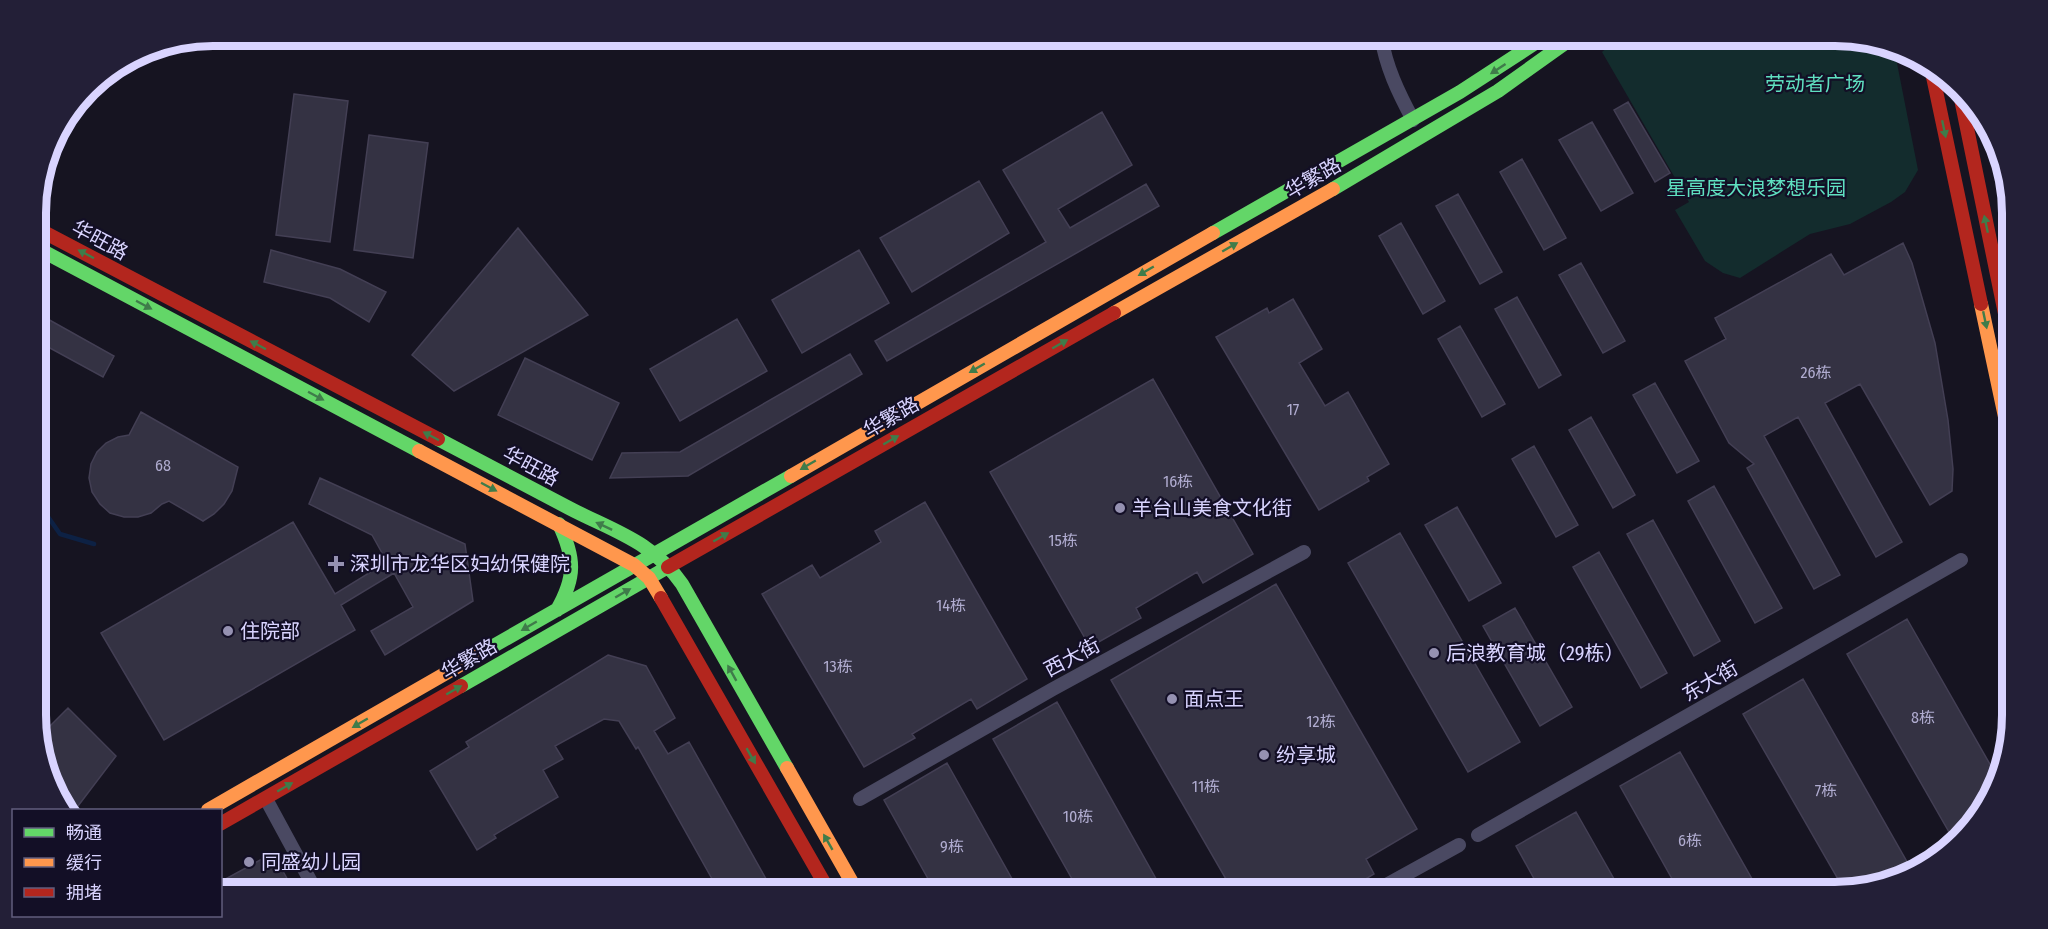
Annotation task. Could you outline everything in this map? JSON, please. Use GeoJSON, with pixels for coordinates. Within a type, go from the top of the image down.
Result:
{"type":"FeatureCollection","features":[{"type":"Feature","properties":{"kind":"main road","name":"华繁路"},"geometry":{"type":"LineString","coordinates":[[210,809],[1413,120],[1489,75],[1530,47]]}},
{"type":"Feature","properties":{"kind":"main road","name":"华繁路"},"geometry":{"type":"LineString","coordinates":[[222,823],[1381,162],[1498,91],[1560,47]]}},
{"type":"Feature","properties":{"kind":"main road"},"geometry":{"type":"LineString","coordinates":[[1934,79],[2002,403]]}},
{"type":"Feature","properties":{"kind":"main road"},"geometry":{"type":"LineString","coordinates":[[1963,107],[2002,299]]}},
{"type":"Feature","properties":{"kind":"main road","name":"华旺路"},"geometry":{"type":"LineString","coordinates":[[47,234],[656,552],[671,566],[852,882]]}},
{"type":"Feature","properties":{"kind":"main road","name":"华旺路"},"geometry":{"type":"LineString","coordinates":[[47,254],[634,565],[649,578],[824,882]]}},
{"type":"Feature","properties":{"kind":"main road"},"geometry":{"type":"LineString","coordinates":[[557,610],[570,585],[573,566],[571,549],[559,525]]}},
{"type":"Feature","properties":{"kind":"street"},"geometry":{"type":"LineString","coordinates":[[1383,47],[1395,86],[1413,120]]}},
{"type":"Feature","properties":{"kind":"street","name":"西大街"},"geometry":{"type":"LineString","coordinates":[[860,799],[1053,689],[1304,552]]}},
{"type":"Feature","properties":{"kind":"street","name":"东大街"},"geometry":{"type":"LineString","coordinates":[[1478,836],[1961,560]]}},
{"type":"Feature","properties":{"kind":"street"},"geometry":{"type":"LineString","coordinates":[[266,799],[311,882]]}},
{"type":"Feature","properties":{"kind":"street"},"geometry":{"type":"LineString","coordinates":[[1392,882],[1460,845]]}},
{"type":"Feature","properties":{"kind":"green space","name":"星高度大浪梦想乐园"},"geometry":{"type":"Polygon","coordinates":[[[1608,47],[1834,47],[1878,52],[1896,58],[1918,170],[1905,192],[1850,224],[1810,234],[1740,278],[1723,273],[1705,261],[1675,210],[1689,202],[1602,52],[1608,47]]]}},
{"type":"Feature","properties":{"kind":"building"},"geometry":{"type":"Polygon","coordinates":[[[294,94],[348,101],[330,242],[276,235],[294,94]]]}},
{"type":"Feature","properties":{"kind":"building"},"geometry":{"type":"Polygon","coordinates":[[[1628,102],[1670,173],[1655,182],[1614,110],[1628,102]]]}},
{"type":"Feature","properties":{"kind":"building"},"geometry":{"type":"Polygon","coordinates":[[[1102,112],[1132,165],[1058,209],[1070,228],[1146,184],[1159,206],[887,361],[875,341],[1046,242],[1003,170],[1102,112]]]}},
{"type":"Feature","properties":{"kind":"building"},"geometry":{"type":"Polygon","coordinates":[[[1592,122],[1633,193],[1601,211],[1559,140],[1592,122]]]}},
{"type":"Feature","properties":{"kind":"building"},"geometry":{"type":"Polygon","coordinates":[[[369,135],[428,143],[413,258],[354,250],[369,135]]]}},
{"type":"Feature","properties":{"kind":"building"},"geometry":{"type":"Polygon","coordinates":[[[1522,159],[1566,238],[1544,250],[1500,172],[1522,159]]]}},
{"type":"Feature","properties":{"kind":"building"},"geometry":{"type":"Polygon","coordinates":[[[979,181],[1009,233],[912,292],[880,238],[979,181]]]}},
{"type":"Feature","properties":{"kind":"building"},"geometry":{"type":"Polygon","coordinates":[[[1458,194],[1502,272],[1480,284],[1436,206],[1458,194]]]}},
{"type":"Feature","properties":{"kind":"building"},"geometry":{"type":"Polygon","coordinates":[[[1401,223],[1445,301],[1423,314],[1379,236],[1401,223]]]}},
{"type":"Feature","properties":{"kind":"building"},"geometry":{"type":"Polygon","coordinates":[[[518,228],[588,315],[454,391],[412,355],[518,228]]]}},
{"type":"Feature","properties":{"kind":"building"},"geometry":{"type":"Polygon","coordinates":[[[1903,243],[1912,263],[1935,343],[1948,420],[1953,469],[1952,491],[1930,505],[1860,384],[1825,403],[1902,542],[1876,557],[1798,417],[1764,436],[1840,575],[1814,589],[1747,468],[1754,464],[1729,443],[1685,361],[1726,339],[1715,318],[1831,254],[1844,275],[1903,243]]]}},
{"type":"Feature","properties":{"kind":"building"},"geometry":{"type":"Polygon","coordinates":[[[271,250],[340,269],[386,292],[369,322],[330,298],[264,282],[271,250]]]}},
{"type":"Feature","properties":{"kind":"building"},"geometry":{"type":"Polygon","coordinates":[[[859,250],[889,303],[802,353],[772,300],[859,250]]]}},
{"type":"Feature","properties":{"kind":"building"},"geometry":{"type":"Polygon","coordinates":[[[1581,263],[1625,341],[1603,353],[1559,275],[1581,263]]]}},
{"type":"Feature","properties":{"kind":"building"},"geometry":{"type":"Polygon","coordinates":[[[1517,297],[1561,375],[1539,388],[1495,309],[1517,297]]]}},
{"type":"Feature","properties":{"kind":"building"},"geometry":{"type":"Polygon","coordinates":[[[1293,299],[1322,349],[1299,363],[1325,406],[1348,392],[1389,464],[1367,477],[1369,481],[1319,510],[1216,337],[1267,308],[1269,313],[1293,299]]]}},
{"type":"Feature","properties":{"kind":"building"},"geometry":{"type":"Polygon","coordinates":[[[47,319],[114,356],[103,377],[47,346],[47,319]]]}},
{"type":"Feature","properties":{"kind":"building"},"geometry":{"type":"Polygon","coordinates":[[[737,319],[767,371],[680,421],[650,369],[737,319]]]}},
{"type":"Feature","properties":{"kind":"building"},"geometry":{"type":"Polygon","coordinates":[[[1460,326],[1505,404],[1482,417],[1438,339],[1460,326]]]}},
{"type":"Feature","properties":{"kind":"building"},"geometry":{"type":"Polygon","coordinates":[[[850,354],[862,374],[688,476],[610,478],[622,453],[680,452],[850,354]]]}},
{"type":"Feature","properties":{"kind":"building"},"geometry":{"type":"Polygon","coordinates":[[[525,358],[619,403],[592,460],[498,415],[525,358]]]}},
{"type":"Feature","properties":{"kind":"building"},"geometry":{"type":"Polygon","coordinates":[[[1153,379],[1253,554],[1203,583],[1197,572],[1136,608],[1141,618],[1090,647],[990,472],[1153,379]]]}},
{"type":"Feature","properties":{"kind":"building"},"geometry":{"type":"Polygon","coordinates":[[[1655,383],[1699,461],[1677,473],[1633,395],[1655,383]]]}},
{"type":"Feature","properties":{"kind":"building"},"geometry":{"type":"Polygon","coordinates":[[[141,412],[238,467],[232,491],[214,514],[203,521],[169,501],[151,513],[138,517],[124,517],[110,513],[100,504],[92,492],[89,478],[91,464],[97,452],[106,443],[129,435],[141,412]]]}},
{"type":"Feature","properties":{"kind":"building"},"geometry":{"type":"Polygon","coordinates":[[[1591,417],[1635,495],[1613,508],[1569,430],[1591,417]]]}},
{"type":"Feature","properties":{"kind":"building"},"geometry":{"type":"Polygon","coordinates":[[[1534,446],[1578,525],[1556,537],[1512,459],[1534,446]]]}},
{"type":"Feature","properties":{"kind":"building","name":"住院部"},"geometry":{"type":"Polygon","coordinates":[[[320,478],[465,544],[473,601],[385,655],[371,631],[413,607],[394,573],[341,605],[355,630],[164,740],[101,633],[293,522],[335,594],[387,562],[372,535],[309,504],[320,478]]]}},
{"type":"Feature","properties":{"kind":"building"},"geometry":{"type":"Polygon","coordinates":[[[1714,486],[1782,608],[1755,623],[1688,501],[1714,486]]]}},
{"type":"Feature","properties":{"kind":"building"},"geometry":{"type":"Polygon","coordinates":[[[925,502],[1027,679],[977,709],[971,699],[912,734],[915,738],[864,767],[762,594],[812,565],[820,578],[881,542],[875,531],[925,502]]]}},
{"type":"Feature","properties":{"kind":"building"},"geometry":{"type":"Polygon","coordinates":[[[1457,507],[1501,583],[1469,601],[1425,525],[1457,507]]]}},
{"type":"Feature","properties":{"kind":"building"},"geometry":{"type":"Polygon","coordinates":[[[1653,520],[1720,641],[1694,656],[1627,534],[1653,520]]]}},
{"type":"Feature","properties":{"kind":"building","name":"后浪教育城（29栋）"},"geometry":{"type":"Polygon","coordinates":[[[1400,533],[1520,742],[1468,772],[1348,563],[1400,533]]]}},
{"type":"Feature","properties":{"kind":"building"},"geometry":{"type":"Polygon","coordinates":[[[1599,552],[1667,673],[1641,688],[1573,567],[1599,552]]]}},
{"type":"Feature","properties":{"kind":"building"},"geometry":{"type":"Polygon","coordinates":[[[1276,584],[1417,829],[1366,859],[1374,874],[1361,882],[1228,882],[1111,680],[1276,584]]]}},
{"type":"Feature","properties":{"kind":"building"},"geometry":{"type":"Polygon","coordinates":[[[1515,608],[1572,707],[1540,726],[1483,626],[1515,608]]]}},
{"type":"Feature","properties":{"kind":"building"},"geometry":{"type":"Polygon","coordinates":[[[1907,619],[1993,769],[1979,799],[1951,835],[1847,654],[1907,619]]]}},
{"type":"Feature","properties":{"kind":"building"},"geometry":{"type":"Polygon","coordinates":[[[608,655],[646,666],[675,718],[654,731],[668,754],[689,742],[768,882],[714,882],[638,747],[636,749],[619,721],[604,719],[555,746],[563,759],[543,770],[558,797],[494,835],[496,838],[477,850],[430,771],[469,747],[466,742],[608,655]]]}},
{"type":"Feature","properties":{"kind":"building"},"geometry":{"type":"Polygon","coordinates":[[[1803,679],[1909,865],[1888,874],[1840,882],[1743,714],[1803,679]]]}},
{"type":"Feature","properties":{"kind":"building"},"geometry":{"type":"Polygon","coordinates":[[[1057,702],[1158,882],[1074,882],[993,739],[1057,702]]]}},
{"type":"Feature","properties":{"kind":"building"},"geometry":{"type":"Polygon","coordinates":[[[68,708],[116,756],[76,809],[59,779],[52,759],[48,728],[68,708]]]}},
{"type":"Feature","properties":{"kind":"building"},"geometry":{"type":"Polygon","coordinates":[[[1680,752],[1754,882],[1674,882],[1620,786],[1680,752]]]}},
{"type":"Feature","properties":{"kind":"building"},"geometry":{"type":"Polygon","coordinates":[[[947,763],[1014,882],[930,882],[884,800],[947,763]]]}},
{"type":"Feature","properties":{"kind":"building"},"geometry":{"type":"Polygon","coordinates":[[[1576,812],[1616,882],[1536,882],[1516,846],[1576,812]]]}},
{"type":"Feature","properties":{"kind":"building"},"geometry":{"type":"Polygon","coordinates":[[[273,853],[289,882],[222,882],[273,853]]]}},
{"type":"Feature","properties":{"kind":"waterway"},"geometry":{"type":"LineString","coordinates":[[47,515],[60,534],[94,544]]}},
{"type":"Feature","properties":{"kind":"traffic: fast"},"geometry":{"type":"LineString","coordinates":[[1213,233],[1460,92],[1529,47]]}},
{"type":"Feature","properties":{"kind":"traffic: fast"},"geometry":{"type":"LineString","coordinates":[[1333,189],[1498,91],[1560,47]]}},
{"type":"Feature","properties":{"kind":"traffic: fast"},"geometry":{"type":"LineString","coordinates":[[47,253],[419,451]]}},
{"type":"Feature","properties":{"kind":"traffic: fast"},"geometry":{"type":"LineString","coordinates":[[438,439],[631,539],[658,557],[682,584],[787,768]]}},
{"type":"Feature","properties":{"kind":"traffic: fast"},"geometry":{"type":"LineString","coordinates":[[481,653],[791,476]]}},
{"type":"Feature","properties":{"kind":"traffic: fast"},"geometry":{"type":"LineString","coordinates":[[557,610],[568,587],[571,567],[568,547],[559,524]]}},
{"type":"Feature","properties":{"kind":"traffic: fast"},"geometry":{"type":"LineString","coordinates":[[461,686],[668,567]]}},
{"type":"Feature","properties":{"kind":"traffic: slow"},"geometry":{"type":"LineString","coordinates":[[1114,313],[1333,189]]}},
{"type":"Feature","properties":{"kind":"traffic: slow"},"geometry":{"type":"LineString","coordinates":[[791,476],[1213,233]]}},
{"type":"Feature","properties":{"kind":"traffic: slow"},"geometry":{"type":"LineString","coordinates":[[1981,304],[2002,403]]}},
{"type":"Feature","properties":{"kind":"traffic: slow"},"geometry":{"type":"LineString","coordinates":[[419,451],[634,565],[649,578],[661,598]]}},
{"type":"Feature","properties":{"kind":"traffic: slow"},"geometry":{"type":"LineString","coordinates":[[210,809],[481,653]]}},
{"type":"Feature","properties":{"kind":"traffic: slow"},"geometry":{"type":"LineString","coordinates":[[787,768],[852,882]]}},
{"type":"Feature","properties":{"kind":"traffic: jam"},"geometry":{"type":"LineString","coordinates":[[1934,79],[1981,304]]}},
{"type":"Feature","properties":{"kind":"traffic: jam"},"geometry":{"type":"LineString","coordinates":[[1963,107],[2002,299]]}},
{"type":"Feature","properties":{"kind":"traffic: jam"},"geometry":{"type":"LineString","coordinates":[[47,234],[438,439]]}},
{"type":"Feature","properties":{"kind":"traffic: jam"},"geometry":{"type":"LineString","coordinates":[[668,567],[1114,313]]}},
{"type":"Feature","properties":{"kind":"traffic: jam"},"geometry":{"type":"LineString","coordinates":[[661,598],[824,882]]}},
{"type":"Feature","properties":{"kind":"traffic: jam"},"geometry":{"type":"LineString","coordinates":[[222,823],[461,686]]}},
{"type":"Feature","properties":{"kind":"place","name":"羊台山美食文化街"},"geometry":{"type":"Point","coordinates":[1120,508]}},
{"type":"Feature","properties":{"kind":"place","name":"深圳市龙华区妇幼保健院"},"geometry":{"type":"Point","coordinates":[336,564]}},
{"type":"Feature","properties":{"kind":"place","name":"住院部"},"geometry":{"type":"Point","coordinates":[228,631]}},
{"type":"Feature","properties":{"kind":"place","name":"后浪教育城（29栋）"},"geometry":{"type":"Point","coordinates":[1434,653]}},
{"type":"Feature","properties":{"kind":"place","name":"面点王"},"geometry":{"type":"Point","coordinates":[1172,699]}},
{"type":"Feature","properties":{"kind":"place","name":"纷享城"},"geometry":{"type":"Point","coordinates":[1264,755]}},
{"type":"Feature","properties":{"kind":"place","name":"同盛幼儿园"},"geometry":{"type":"Point","coordinates":[249,862]}},
{"type":"Feature","properties":{"kind":"park label","name":"劳动者广场"},"geometry":{"type":"Point","coordinates":[1815,84]}}]}
